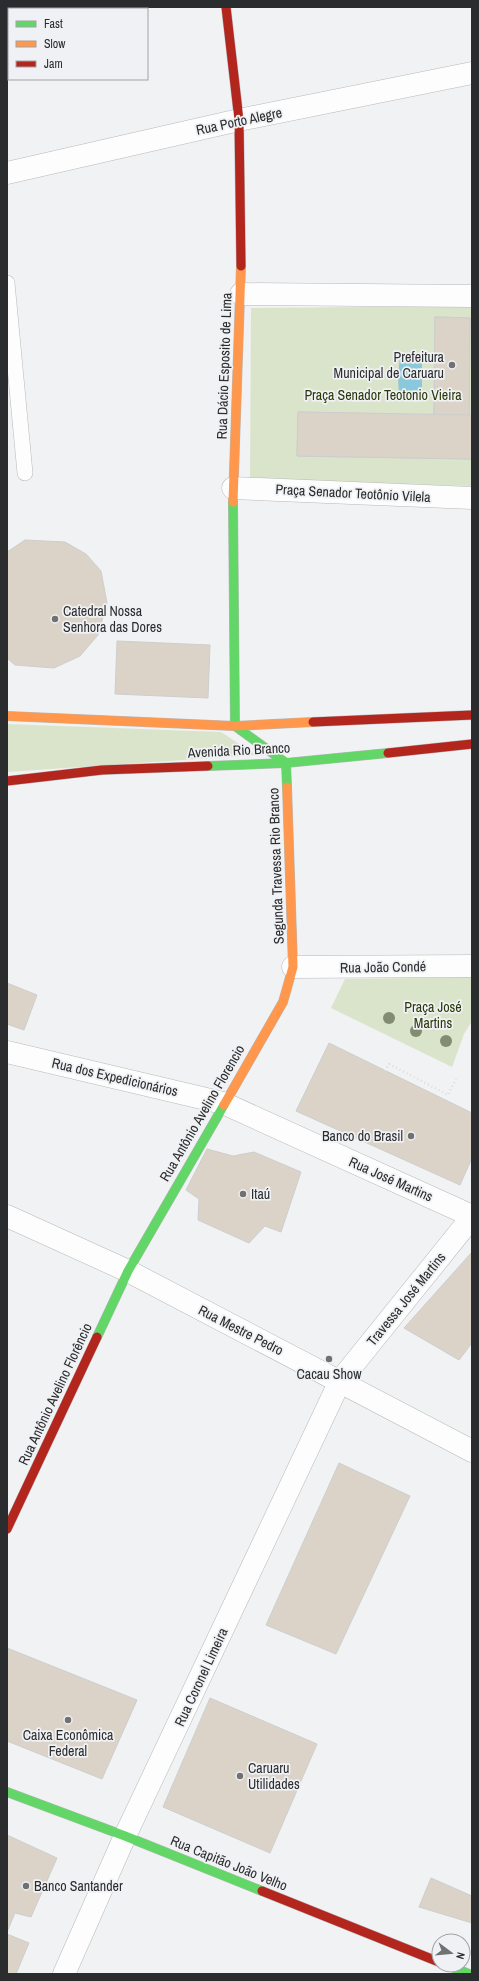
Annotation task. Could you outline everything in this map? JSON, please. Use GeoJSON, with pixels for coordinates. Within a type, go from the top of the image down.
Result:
{"type":"FeatureCollection","features":[{"type":"Feature","properties":{"kind":"street","name":"Rua Dácio Esposito de Lima"},"geometry":{"type":"LineString","coordinates":[[226,7],[239,120],[241,294],[233,488],[235,726]]}},
{"type":"Feature","properties":{"kind":"street","name":"Rua Porto Alegre"},"geometry":{"type":"LineString","coordinates":[[7,173],[239,120],[472,73]]}},
{"type":"Feature","properties":{"kind":"street"},"geometry":{"type":"LineString","coordinates":[[241,294],[472,296]]}},
{"type":"Feature","properties":{"kind":"street","name":"Praça Senador Teotônio Vilela"},"geometry":{"type":"LineString","coordinates":[[233,488],[472,498]]}},
{"type":"Feature","properties":{"kind":"street","name":"Avenida Rio Branco"},"geometry":{"type":"LineString","coordinates":[[7,716],[235,726],[472,715]]}},
{"type":"Feature","properties":{"kind":"street"},"geometry":{"type":"LineString","coordinates":[[235,726],[286,763]]}},
{"type":"Feature","properties":{"kind":"street","name":"Avenida Rio Branco"},"geometry":{"type":"LineString","coordinates":[[7,781],[102,770],[286,763],[472,744]]}},
{"type":"Feature","properties":{"kind":"street","name":"Segunda Travessa Rio Branco"},"geometry":{"type":"LineString","coordinates":[[286,763],[293,967]]}},
{"type":"Feature","properties":{"kind":"street","name":"Rua João Condé"},"geometry":{"type":"LineString","coordinates":[[293,967],[472,966]]}},
{"type":"Feature","properties":{"kind":"street","name":"Rua Antônio Avelino Florencio"},"geometry":{"type":"LineString","coordinates":[[128,1271],[283,1002],[293,967]]}},
{"type":"Feature","properties":{"kind":"street","name":"Rua dos Expedicionários"},"geometry":{"type":"LineString","coordinates":[[7,1052],[224,1103]]}},
{"type":"Feature","properties":{"kind":"street","name":"Rua José Martins"},"geometry":{"type":"LineString","coordinates":[[224,1103],[472,1216]]}},
{"type":"Feature","properties":{"kind":"street","name":"Rua Mestre Pedro"},"geometry":{"type":"LineString","coordinates":[[7,1216],[128,1271],[472,1451]]}},
{"type":"Feature","properties":{"kind":"street","name":"Travessa José Martins"},"geometry":{"type":"LineString","coordinates":[[340,1381],[472,1216]]}},
{"type":"Feature","properties":{"kind":"street","name":"Rua Antônio Avelino Florêncio"},"geometry":{"type":"LineString","coordinates":[[7,1529],[128,1271]]}},
{"type":"Feature","properties":{"kind":"street","name":"Rua Coronel Limeira"},"geometry":{"type":"LineString","coordinates":[[64,1974],[125,1836],[340,1381]]}},
{"type":"Feature","properties":{"kind":"street","name":"Rua Capitão João Velho"},"geometry":{"type":"LineString","coordinates":[[7,1792],[125,1836],[431,1959]]}},
{"type":"Feature","properties":{"kind":"lane"},"geometry":{"type":"LineString","coordinates":[[7,283],[25,473]]}},
{"type":"Feature","properties":{"kind":"path"},"geometry":{"type":"LineString","coordinates":[[385,1071],[389,1064],[448,1095],[456,1079]]}},
{"type":"Feature","properties":{"kind":"green space","name":"Praça Senador Teotonio Vieira"},"geometry":{"type":"Polygon","coordinates":[[[472,306],[472,486],[250,480],[251,308],[472,306]]]}},
{"type":"Feature","properties":{"kind":"green space"},"geometry":{"type":"Polygon","coordinates":[[[7,724],[221,732],[256,755],[7,772],[7,724]]]}},
{"type":"Feature","properties":{"kind":"green space","name":"Praça José Martins"},"geometry":{"type":"Polygon","coordinates":[[[472,977],[472,1021],[464,1034],[452,1067],[331,1008],[345,979],[472,977]]]}},
{"type":"Feature","properties":{"kind":"water"},"geometry":{"type":"Polygon","coordinates":[[[400,356],[422,358],[422,391],[399,397],[398,376],[400,356]]]}},
{"type":"Feature","properties":{"kind":"building"},"geometry":{"type":"Polygon","coordinates":[[[435,317],[470,318],[469,415],[434,415],[435,317]]]}},
{"type":"Feature","properties":{"kind":"building","name":"Prefeitura Municipal de Caruaru"},"geometry":{"type":"Polygon","coordinates":[[[435,317],[470,318],[469,415],[472,415],[472,459],[297,456],[298,412],[434,415],[435,317]]]}},
{"type":"Feature","properties":{"kind":"building","name":"Prefeitura Municipal de Caruaru"},"geometry":{"type":"Polygon","coordinates":[[[298,412],[472,415],[472,459],[297,456],[298,412]]]}},
{"type":"Feature","properties":{"kind":"building","name":"Catedral Nossa Senhora das Dores"},"geometry":{"type":"Polygon","coordinates":[[[25,540],[65,542],[86,554],[101,571],[107,603],[98,635],[80,656],[54,668],[15,665],[7,658],[7,552],[25,540]]]}},
{"type":"Feature","properties":{"kind":"building"},"geometry":{"type":"Polygon","coordinates":[[[117,641],[210,645],[208,698],[115,694],[117,641]]]}},
{"type":"Feature","properties":{"kind":"building"},"geometry":{"type":"Polygon","coordinates":[[[7,983],[37,995],[24,1030],[7,1024],[7,983]]]}},
{"type":"Feature","properties":{"kind":"building","name":"Banco do Brasil"},"geometry":{"type":"Polygon","coordinates":[[[329,1043],[472,1113],[472,1158],[460,1185],[296,1111],[329,1043]]]}},
{"type":"Feature","properties":{"kind":"building","name":"Itaú"},"geometry":{"type":"Polygon","coordinates":[[[207,1149],[233,1156],[254,1152],[301,1172],[281,1232],[265,1226],[249,1243],[198,1220],[199,1199],[186,1190],[207,1149]]]}},
{"type":"Feature","properties":{"kind":"building"},"geometry":{"type":"Polygon","coordinates":[[[472,1252],[472,1343],[459,1360],[404,1328],[472,1252]]]}},
{"type":"Feature","properties":{"kind":"building"},"geometry":{"type":"Polygon","coordinates":[[[339,1463],[410,1496],[336,1654],[266,1625],[339,1463]]]}},
{"type":"Feature","properties":{"kind":"building","name":"Caixa Econômica Federal"},"geometry":{"type":"Polygon","coordinates":[[[7,1648],[137,1700],[102,1779],[7,1741],[7,1648]]]}},
{"type":"Feature","properties":{"kind":"building","name":"Caruaru Utilidades"},"geometry":{"type":"Polygon","coordinates":[[[210,1698],[317,1744],[270,1853],[163,1807],[210,1698]]]}},
{"type":"Feature","properties":{"kind":"building","name":"Banco Santander"},"geometry":{"type":"Polygon","coordinates":[[[7,1835],[57,1858],[31,1917],[15,1913],[7,1932],[7,1835]]]}},
{"type":"Feature","properties":{"kind":"building"},"geometry":{"type":"Polygon","coordinates":[[[431,1878],[472,1896],[472,1923],[419,1907],[431,1878]]]}},
{"type":"Feature","properties":{"kind":"building"},"geometry":{"type":"Polygon","coordinates":[[[7,1934],[29,1943],[16,1974],[7,1974],[7,1934]]]}},
{"type":"Feature","properties":{"kind":"traffic: fast"},"geometry":{"type":"LineString","coordinates":[[233,502],[235,726],[286,763],[287,787]]}},
{"type":"Feature","properties":{"kind":"traffic: fast"},"geometry":{"type":"LineString","coordinates":[[208,766],[286,763],[388,753]]}},
{"type":"Feature","properties":{"kind":"traffic: fast"},"geometry":{"type":"LineString","coordinates":[[97,1337],[128,1271],[224,1105]]}},
{"type":"Feature","properties":{"kind":"traffic: fast"},"geometry":{"type":"LineString","coordinates":[[7,1792],[125,1836],[262,1891]]}},
{"type":"Feature","properties":{"kind":"traffic: slow"},"geometry":{"type":"LineString","coordinates":[[233,502],[241,266]]}},
{"type":"Feature","properties":{"kind":"traffic: slow"},"geometry":{"type":"LineString","coordinates":[[7,716],[235,726],[313,722]]}},
{"type":"Feature","properties":{"kind":"traffic: slow"},"geometry":{"type":"LineString","coordinates":[[224,1105],[283,1002],[293,967],[287,787]]}},
{"type":"Feature","properties":{"kind":"traffic: jam"},"geometry":{"type":"LineString","coordinates":[[226,7],[239,120],[241,266]]}},
{"type":"Feature","properties":{"kind":"traffic: jam"},"geometry":{"type":"LineString","coordinates":[[313,722],[472,715]]}},
{"type":"Feature","properties":{"kind":"traffic: jam"},"geometry":{"type":"LineString","coordinates":[[388,753],[472,744]]}},
{"type":"Feature","properties":{"kind":"traffic: jam"},"geometry":{"type":"LineString","coordinates":[[7,781],[102,770],[208,766]]}},
{"type":"Feature","properties":{"kind":"traffic: jam"},"geometry":{"type":"LineString","coordinates":[[7,1529],[97,1337]]}},
{"type":"Feature","properties":{"kind":"traffic: jam"},"geometry":{"type":"LineString","coordinates":[[262,1891],[431,1959]]}},
{"type":"Feature","properties":{"kind":"place","name":"Prefeitura Municipal de Caruaru"},"geometry":{"type":"Point","coordinates":[452,365]}},
{"type":"Feature","properties":{"kind":"place","name":"Catedral Nossa Senhora das Dores"},"geometry":{"type":"Point","coordinates":[55,619]}},
{"type":"Feature","properties":{"kind":"place","name":"Banco do Brasil"},"geometry":{"type":"Point","coordinates":[411,1136]}},
{"type":"Feature","properties":{"kind":"place","name":"Itaú"},"geometry":{"type":"Point","coordinates":[243,1194]}},
{"type":"Feature","properties":{"kind":"place","name":"Cacau Show"},"geometry":{"type":"Point","coordinates":[329,1359]}},
{"type":"Feature","properties":{"kind":"place","name":"Caixa Econômica Federal"},"geometry":{"type":"Point","coordinates":[68,1720]}},
{"type":"Feature","properties":{"kind":"place","name":"Caruaru Utilidades"},"geometry":{"type":"Point","coordinates":[240,1776]}},
{"type":"Feature","properties":{"kind":"place","name":"Banco Santander"},"geometry":{"type":"Point","coordinates":[26,1886]}}]}
